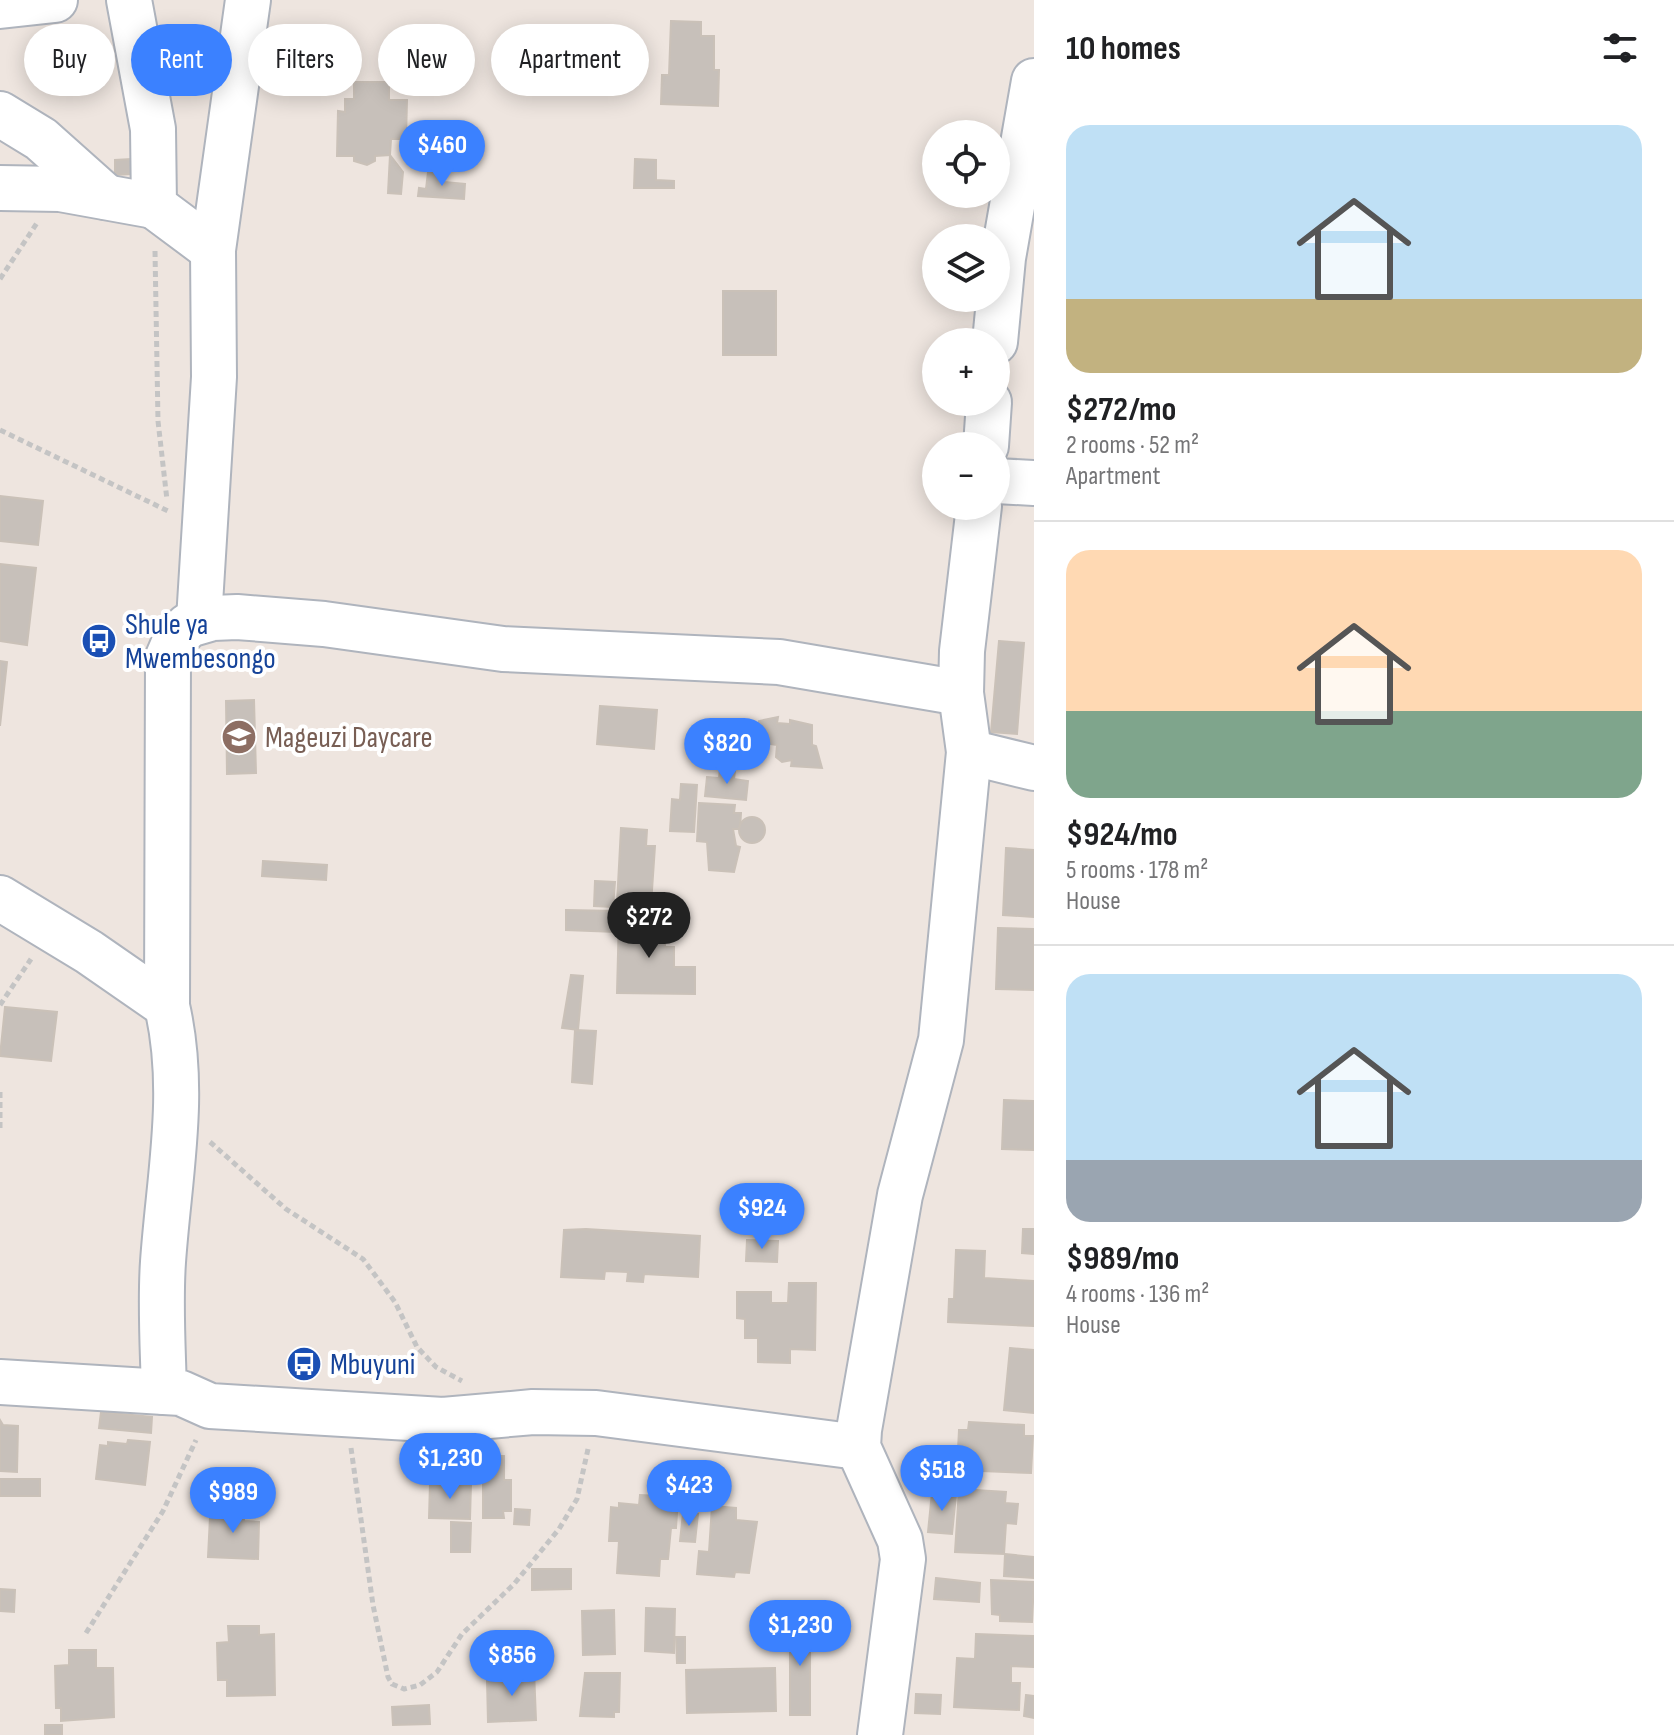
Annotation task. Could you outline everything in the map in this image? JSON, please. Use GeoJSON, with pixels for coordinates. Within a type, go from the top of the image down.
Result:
{"type":"FeatureCollection","features":[{"type":"Feature","properties":{"kind":"street"},"geometry":{"type":"LineString","coordinates":[[0,6],[55,0]]}},
{"type":"Feature","properties":{"kind":"street"},"geometry":{"type":"LineString","coordinates":[[124,0],[153,129],[154,206]]}},
{"type":"Feature","properties":{"kind":"street"},"geometry":{"type":"LineString","coordinates":[[199,620],[214,377],[213,250],[248,0]]}},
{"type":"Feature","properties":{"kind":"street"},"geometry":{"type":"LineString","coordinates":[[997,328],[1025,172],[1034,81]]}},
{"type":"Feature","properties":{"kind":"street"},"geometry":{"type":"LineString","coordinates":[[0,114],[41,139],[106,197]]}},
{"type":"Feature","properties":{"kind":"street"},"geometry":{"type":"LineString","coordinates":[[0,188],[60,189],[154,206],[213,250]]}},
{"type":"Feature","properties":{"kind":"street"},"geometry":{"type":"LineString","coordinates":[[1010,482],[1034,483]]}},
{"type":"Feature","properties":{"kind":"street"},"geometry":{"type":"LineString","coordinates":[[880,1735],[903,1559],[900,1540],[858,1447],[861,1409],[900,1195],[941,1040],[969,752],[961,693],[962,651],[977,520]]}},
{"type":"Feature","properties":{"kind":"street"},"geometry":{"type":"LineString","coordinates":[[164,1392],[163,1261],[179,1099],[175,1040],[167,1006],[170,884],[166,678],[168,657],[177,636],[199,620],[222,617],[324,624],[503,649],[779,662],[961,693]]}},
{"type":"Feature","properties":{"kind":"street"},"geometry":{"type":"LineString","coordinates":[[969,752],[1034,768]]}},
{"type":"Feature","properties":{"kind":"street"},"geometry":{"type":"LineString","coordinates":[[0,898],[89,952],[167,1006]]}},
{"type":"Feature","properties":{"kind":"street"},"geometry":{"type":"LineString","coordinates":[[0,1382],[181,1393],[210,1406],[443,1420],[533,1412],[596,1413],[858,1447]]}},
{"type":"Feature","properties":{"kind":"path"},"geometry":{"type":"LineString","coordinates":[[0,279],[60,189]]}},
{"type":"Feature","properties":{"kind":"path"},"geometry":{"type":"LineString","coordinates":[[154,206],[158,421],[169,525]]}},
{"type":"Feature","properties":{"kind":"path"},"geometry":{"type":"LineString","coordinates":[[0,430],[168,510]]}},
{"type":"Feature","properties":{"kind":"path"},"geometry":{"type":"LineString","coordinates":[[0,1005],[49,929]]}},
{"type":"Feature","properties":{"kind":"path"},"geometry":{"type":"LineString","coordinates":[[0,1092],[0,1128]]}},
{"type":"Feature","properties":{"kind":"path"},"geometry":{"type":"LineString","coordinates":[[179,1099],[207,1139],[286,1209],[363,1259],[395,1302],[425,1358],[466,1384]]}},
{"type":"Feature","properties":{"kind":"path"},"geometry":{"type":"LineString","coordinates":[[86,1633],[163,1511],[210,1406]]}},
{"type":"Feature","properties":{"kind":"path"},"geometry":{"type":"LineString","coordinates":[[347,1415],[373,1605],[388,1677],[392,1684],[404,1689],[420,1685],[437,1672],[462,1634],[514,1584],[559,1529],[577,1499],[596,1413]]}},
{"type":"Feature","properties":{"kind":"building"},"geometry":{"type":"Polygon","coordinates":[[[671,21],[701,22],[701,36],[714,36],[714,70],[719,70],[718,106],[661,104],[662,75],[669,75],[671,21]]]}},
{"type":"Feature","properties":{"kind":"building"},"geometry":{"type":"Polygon","coordinates":[[[362,82],[378,82],[378,96],[389,96],[389,100],[407,100],[406,139],[391,139],[390,155],[375,156],[375,161],[367,165],[354,161],[354,156],[337,156],[338,111],[345,112],[345,99],[354,99],[354,96],[362,96],[362,82]]]}},
{"type":"Feature","properties":{"kind":"building"},"geometry":{"type":"Polygon","coordinates":[[[390,155],[403,172],[401,194],[388,193],[390,155]]]}},
{"type":"Feature","properties":{"kind":"building"},"geometry":{"type":"Polygon","coordinates":[[[131,159],[131,174],[115,175],[115,160],[131,159]]]}},
{"type":"Feature","properties":{"kind":"building"},"geometry":{"type":"Polygon","coordinates":[[[635,159],[656,160],[656,180],[674,181],[674,188],[634,188],[635,159]]]}},
{"type":"Feature","properties":{"kind":"building"},"geometry":{"type":"Polygon","coordinates":[[[428,172],[444,174],[444,182],[465,184],[464,199],[418,196],[419,188],[426,189],[428,172]]]}},
{"type":"Feature","properties":{"kind":"building"},"geometry":{"type":"Polygon","coordinates":[[[723,291],[776,291],[776,355],[723,355],[723,291]]]}},
{"type":"Feature","properties":{"kind":"building"},"geometry":{"type":"Polygon","coordinates":[[[0,496],[43,501],[38,545],[0,541],[0,496]]]}},
{"type":"Feature","properties":{"kind":"building"},"geometry":{"type":"Polygon","coordinates":[[[0,564],[36,568],[27,645],[0,641],[0,564]]]}},
{"type":"Feature","properties":{"kind":"building"},"geometry":{"type":"Polygon","coordinates":[[[999,641],[1024,643],[1017,734],[991,732],[999,641]]]}},
{"type":"Feature","properties":{"kind":"building"},"geometry":{"type":"Polygon","coordinates":[[[0,661],[7,662],[0,726],[0,661]]]}},
{"type":"Feature","properties":{"kind":"building"},"geometry":{"type":"Polygon","coordinates":[[[254,700],[256,773],[227,774],[226,701],[254,700]]]}},
{"type":"Feature","properties":{"kind":"building"},"geometry":{"type":"Polygon","coordinates":[[[600,706],[657,710],[654,749],[597,744],[600,706]]]}},
{"type":"Feature","properties":{"kind":"building"},"geometry":{"type":"Polygon","coordinates":[[[778,717],[777,723],[790,724],[790,720],[812,725],[812,745],[816,746],[822,768],[791,766],[792,760],[782,762],[776,757],[777,745],[756,742],[759,721],[778,717]]]}},
{"type":"Feature","properties":{"kind":"building"},"geometry":{"type":"Polygon","coordinates":[[[720,769],[735,771],[734,779],[748,781],[746,800],[705,796],[707,777],[719,778],[720,769]]]}},
{"type":"Feature","properties":{"kind":"building"},"geometry":{"type":"Polygon","coordinates":[[[681,784],[697,785],[694,832],[670,831],[672,799],[680,800],[681,784]]]}},
{"type":"Feature","properties":{"kind":"building"},"geometry":{"type":"Polygon","coordinates":[[[699,803],[735,805],[734,813],[741,813],[740,829],[733,829],[736,846],[740,847],[734,872],[709,870],[707,842],[697,841],[699,803]]]}},
{"type":"Feature","properties":{"kind":"building"},"geometry":{"type":"Polygon","coordinates":[[[752,817],[761,821],[765,830],[761,839],[752,843],[743,839],[739,830],[743,821],[752,817]]]}},
{"type":"Feature","properties":{"kind":"building"},"geometry":{"type":"Polygon","coordinates":[[[621,828],[647,830],[646,846],[655,846],[651,905],[617,903],[621,828]]]}},
{"type":"Feature","properties":{"kind":"building"},"geometry":{"type":"Polygon","coordinates":[[[1006,848],[1034,850],[1034,917],[1003,915],[1006,848]]]}},
{"type":"Feature","properties":{"kind":"building"},"geometry":{"type":"Polygon","coordinates":[[[263,861],[327,865],[326,880],[262,876],[263,861]]]}},
{"type":"Feature","properties":{"kind":"building"},"geometry":{"type":"Polygon","coordinates":[[[595,881],[615,882],[613,907],[594,906],[595,881]]]}},
{"type":"Feature","properties":{"kind":"building"},"geometry":{"type":"Polygon","coordinates":[[[566,910],[616,911],[616,932],[566,930],[566,910]]]}},
{"type":"Feature","properties":{"kind":"building"},"geometry":{"type":"Polygon","coordinates":[[[619,916],[665,917],[665,947],[674,947],[674,967],[695,967],[695,994],[617,993],[619,916]]]}},
{"type":"Feature","properties":{"kind":"building"},"geometry":{"type":"Polygon","coordinates":[[[998,928],[1034,929],[1034,990],[996,989],[998,928]]]}},
{"type":"Feature","properties":{"kind":"building"},"geometry":{"type":"Polygon","coordinates":[[[571,975],[583,976],[578,1030],[562,1028],[571,975]]]}},
{"type":"Feature","properties":{"kind":"building"},"geometry":{"type":"Polygon","coordinates":[[[5,1007],[57,1012],[51,1061],[0,1056],[5,1007]]]}},
{"type":"Feature","properties":{"kind":"building"},"geometry":{"type":"Polygon","coordinates":[[[575,1030],[596,1031],[592,1084],[572,1082],[575,1030]]]}},
{"type":"Feature","properties":{"kind":"building"},"geometry":{"type":"Polygon","coordinates":[[[1004,1100],[1034,1101],[1034,1150],[1002,1149],[1004,1100]]]}},
{"type":"Feature","properties":{"kind":"building"},"geometry":{"type":"Polygon","coordinates":[[[1023,1229],[1034,1229],[1034,1254],[1022,1253],[1023,1229]]]}},
{"type":"Feature","properties":{"kind":"building"},"geometry":{"type":"Polygon","coordinates":[[[564,1230],[700,1236],[698,1277],[644,1274],[643,1282],[627,1281],[628,1272],[605,1271],[604,1279],[561,1277],[564,1230]]]}},
{"type":"Feature","properties":{"kind":"building"},"geometry":{"type":"Polygon","coordinates":[[[747,1240],[778,1241],[777,1262],[746,1261],[747,1240]]]}},
{"type":"Feature","properties":{"kind":"building"},"geometry":{"type":"Polygon","coordinates":[[[956,1250],[985,1251],[984,1278],[1034,1281],[1034,1326],[948,1322],[949,1299],[954,1299],[956,1250]]]}},
{"type":"Feature","properties":{"kind":"building"},"geometry":{"type":"Polygon","coordinates":[[[789,1283],[816,1283],[815,1350],[790,1349],[790,1363],[758,1362],[758,1338],[745,1338],[745,1319],[737,1318],[737,1292],[771,1292],[771,1303],[788,1303],[789,1283]]]}},
{"type":"Feature","properties":{"kind":"building"},"geometry":{"type":"Polygon","coordinates":[[[1010,1348],[1034,1350],[1034,1413],[1004,1410],[1010,1348]]]}},
{"type":"Feature","properties":{"kind":"building"},"geometry":{"type":"Polygon","coordinates":[[[101,1412],[152,1417],[151,1433],[99,1428],[101,1412]]]}},
{"type":"Feature","properties":{"kind":"building"},"geometry":{"type":"Polygon","coordinates":[[[0,1420],[3,1425],[18,1426],[17,1472],[0,1471],[0,1420]]]}},
{"type":"Feature","properties":{"kind":"building"},"geometry":{"type":"Polygon","coordinates":[[[969,1422],[1024,1425],[1024,1436],[1033,1436],[1031,1473],[957,1470],[959,1430],[968,1430],[969,1422]]]}},
{"type":"Feature","properties":{"kind":"building"},"geometry":{"type":"Polygon","coordinates":[[[128,1440],[150,1442],[145,1485],[96,1479],[100,1445],[108,1446],[108,1442],[127,1444],[128,1440]]]}},
{"type":"Feature","properties":{"kind":"building"},"geometry":{"type":"Polygon","coordinates":[[[492,1456],[504,1456],[504,1480],[511,1480],[511,1511],[503,1511],[504,1518],[483,1518],[483,1462],[492,1462],[492,1456]]]}},
{"type":"Feature","properties":{"kind":"building"},"geometry":{"type":"Polygon","coordinates":[[[660,1473],[689,1475],[688,1489],[659,1487],[660,1473]]]}},
{"type":"Feature","properties":{"kind":"building"},"geometry":{"type":"Polygon","coordinates":[[[0,1479],[40,1479],[40,1496],[0,1496],[0,1479]]]}},
{"type":"Feature","properties":{"kind":"building"},"geometry":{"type":"Polygon","coordinates":[[[430,1483],[471,1484],[470,1519],[429,1518],[430,1483]]]}},
{"type":"Feature","properties":{"kind":"building"},"geometry":{"type":"Polygon","coordinates":[[[959,1489],[1006,1492],[1005,1503],[1018,1504],[1016,1524],[1006,1523],[1004,1554],[955,1552],[959,1489]]]}},
{"type":"Feature","properties":{"kind":"building"},"geometry":{"type":"Polygon","coordinates":[[[932,1492],[956,1495],[952,1534],[928,1532],[932,1492]]]}},
{"type":"Feature","properties":{"kind":"building"},"geometry":{"type":"Polygon","coordinates":[[[640,1495],[678,1497],[676,1528],[671,1528],[668,1559],[660,1559],[659,1576],[617,1573],[619,1541],[609,1541],[611,1507],[619,1508],[619,1503],[639,1505],[640,1495]]]}},
{"type":"Feature","properties":{"kind":"building"},"geometry":{"type":"Polygon","coordinates":[[[224,1502],[244,1503],[244,1521],[259,1522],[258,1559],[208,1557],[210,1517],[224,1517],[224,1502]]]}},
{"type":"Feature","properties":{"kind":"building"},"geometry":{"type":"Polygon","coordinates":[[[712,1506],[736,1508],[736,1520],[757,1522],[749,1573],[735,1572],[734,1577],[697,1574],[699,1551],[709,1552],[712,1506]]]}},
{"type":"Feature","properties":{"kind":"building"},"geometry":{"type":"Polygon","coordinates":[[[515,1509],[530,1510],[529,1525],[514,1524],[515,1509]]]}},
{"type":"Feature","properties":{"kind":"building"},"geometry":{"type":"Polygon","coordinates":[[[683,1513],[698,1514],[695,1542],[680,1541],[683,1513]]]}},
{"type":"Feature","properties":{"kind":"building"},"geometry":{"type":"Polygon","coordinates":[[[451,1522],[471,1523],[470,1552],[451,1552],[451,1522]]]}},
{"type":"Feature","properties":{"kind":"building"},"geometry":{"type":"Polygon","coordinates":[[[1005,1554],[1034,1557],[1034,1578],[1004,1576],[1005,1554]]]}},
{"type":"Feature","properties":{"kind":"building"},"geometry":{"type":"Polygon","coordinates":[[[532,1569],[571,1569],[571,1589],[532,1590],[532,1569]]]}},
{"type":"Feature","properties":{"kind":"building"},"geometry":{"type":"Polygon","coordinates":[[[936,1578],[980,1583],[979,1602],[934,1599],[936,1578]]]}},
{"type":"Feature","properties":{"kind":"building"},"geometry":{"type":"Polygon","coordinates":[[[991,1580],[1034,1582],[1032,1622],[1000,1621],[1000,1615],[992,1614],[991,1580]]]}},
{"type":"Feature","properties":{"kind":"building"},"geometry":{"type":"Polygon","coordinates":[[[0,1589],[15,1590],[14,1612],[0,1611],[0,1589]]]}},
{"type":"Feature","properties":{"kind":"building"},"geometry":{"type":"Polygon","coordinates":[[[646,1608],[675,1609],[674,1653],[645,1651],[646,1608]]]}},
{"type":"Feature","properties":{"kind":"building"},"geometry":{"type":"Polygon","coordinates":[[[614,1610],[615,1654],[583,1655],[582,1611],[614,1610]]]}},
{"type":"Feature","properties":{"kind":"building"},"geometry":{"type":"Polygon","coordinates":[[[790,1622],[810,1622],[810,1715],[790,1715],[790,1622]]]}},
{"type":"Feature","properties":{"kind":"building"},"geometry":{"type":"Polygon","coordinates":[[[228,1626],[259,1626],[259,1635],[274,1634],[275,1695],[227,1696],[227,1680],[218,1680],[217,1643],[229,1642],[228,1626]]]}},
{"type":"Feature","properties":{"kind":"building"},"geometry":{"type":"Polygon","coordinates":[[[976,1634],[1034,1636],[1034,1667],[1011,1666],[1011,1683],[1020,1683],[1019,1710],[954,1707],[957,1658],[975,1659],[976,1634]]]}},
{"type":"Feature","properties":{"kind":"building"},"geometry":{"type":"Polygon","coordinates":[[[676,1637],[685,1637],[685,1663],[677,1663],[676,1637]]]}},
{"type":"Feature","properties":{"kind":"building"},"geometry":{"type":"Polygon","coordinates":[[[69,1650],[96,1650],[96,1668],[113,1668],[114,1717],[61,1721],[61,1708],[56,1708],[55,1666],[69,1665],[69,1650]]]}},
{"type":"Feature","properties":{"kind":"building"},"geometry":{"type":"Polygon","coordinates":[[[775,1668],[776,1711],[687,1713],[686,1670],[775,1668]]]}},
{"type":"Feature","properties":{"kind":"building"},"geometry":{"type":"Polygon","coordinates":[[[534,1670],[536,1720],[488,1722],[487,1680],[513,1682],[512,1671],[534,1670]]]}},
{"type":"Feature","properties":{"kind":"building"},"geometry":{"type":"Polygon","coordinates":[[[585,1673],[620,1673],[619,1712],[614,1712],[614,1717],[580,1716],[585,1673]]]}},
{"type":"Feature","properties":{"kind":"building"},"geometry":{"type":"Polygon","coordinates":[[[916,1694],[941,1695],[940,1714],[915,1713],[916,1694]]]}},
{"type":"Feature","properties":{"kind":"building"},"geometry":{"type":"Polygon","coordinates":[[[1026,1695],[1034,1696],[1034,1718],[1024,1716],[1026,1695]]]}},
{"type":"Feature","properties":{"kind":"building"},"geometry":{"type":"Polygon","coordinates":[[[429,1705],[430,1724],[393,1725],[392,1707],[429,1705]]]}},
{"type":"Feature","properties":{"kind":"building"},"geometry":{"type":"Polygon","coordinates":[[[45,1725],[62,1725],[62,1735],[45,1735],[45,1725]]]}},
{"type":"Feature","properties":{"kind":"place","name":"Shule ya Mwembesongo"},"geometry":{"type":"Point","coordinates":[99,641]}},
{"type":"Feature","properties":{"kind":"place","name":"Mageuzi Daycare"},"geometry":{"type":"Point","coordinates":[239,737]}},
{"type":"Feature","properties":{"kind":"place","name":"Mbuyuni"},"geometry":{"type":"Point","coordinates":[304,1364]}}]}
